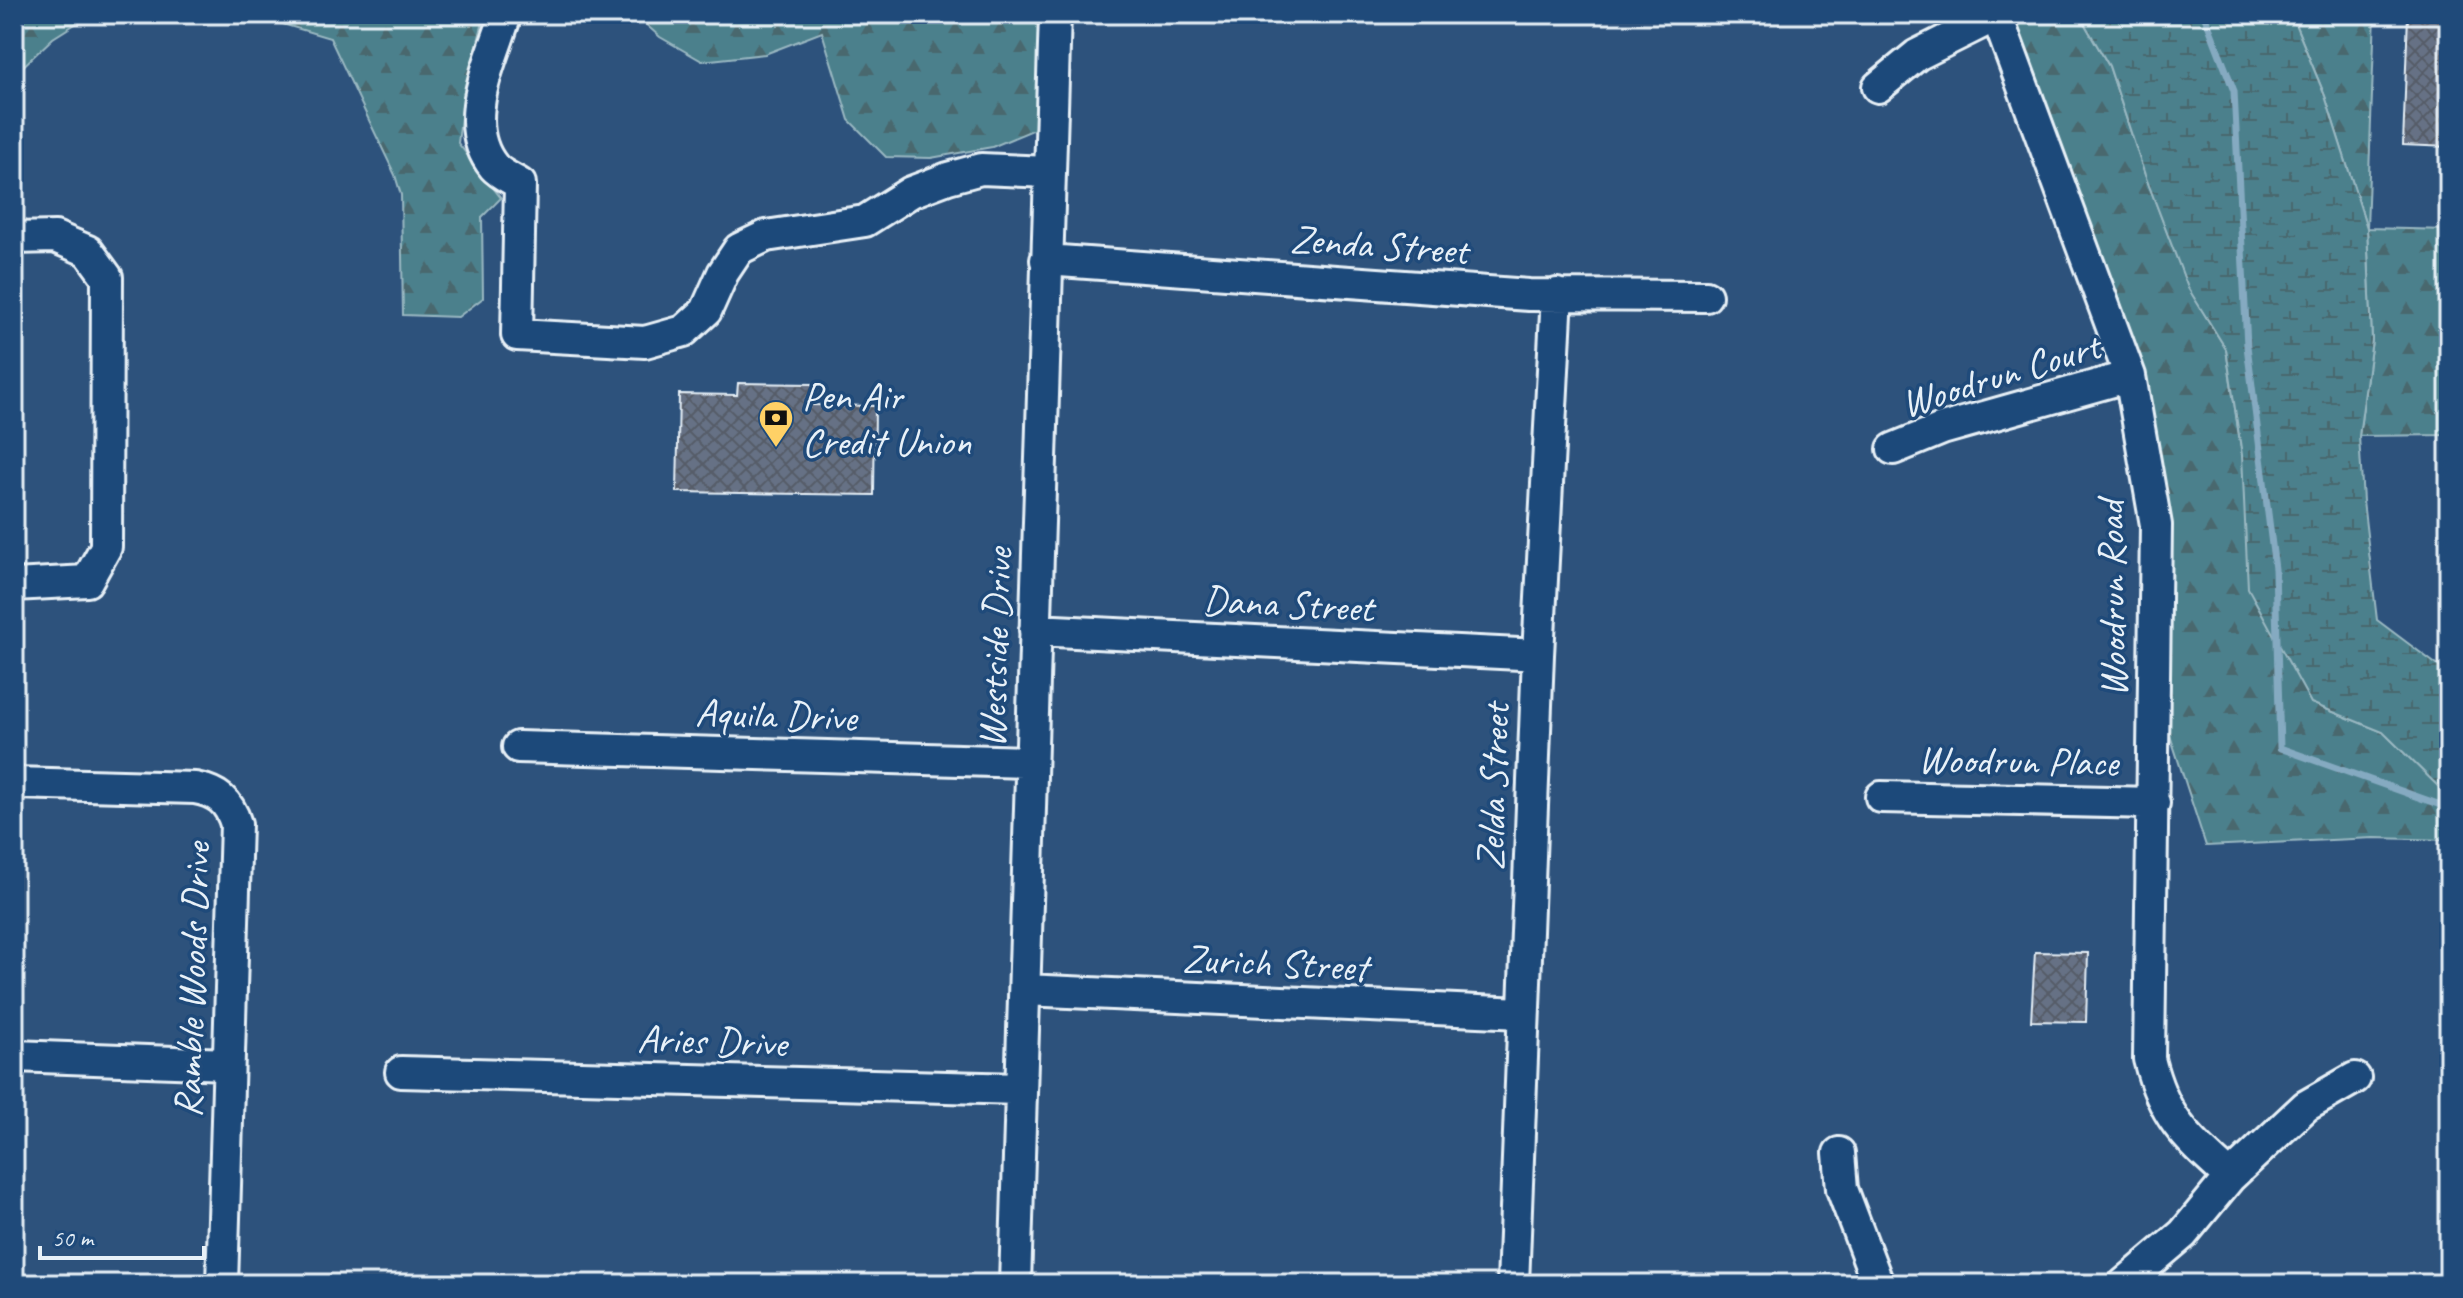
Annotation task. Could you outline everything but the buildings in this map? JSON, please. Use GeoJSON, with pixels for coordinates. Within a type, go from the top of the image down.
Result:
{"type":"FeatureCollection","features":[{"type":"Feature","properties":{"kind":"street"},"geometry":{"type":"LineString","coordinates":[[506,14],[477,107],[480,142],[495,169],[520,184],[517,335],[645,342],[684,331],[706,311],[723,273],[739,249],[766,236],[865,221],[911,192],[981,169],[1049,172]]}},
{"type":"Feature","properties":{"kind":"street","name":"Westside Drive"},"geometry":{"type":"LineString","coordinates":[[1015,1284],[1055,14]]}},
{"type":"Feature","properties":{"kind":"street","name":"Woodrun Road"},"geometry":{"type":"LineString","coordinates":[[1878,87],[1917,55],[1996,14],[2130,376],[2156,525],[2149,1059],[2167,1112],[2184,1135],[2230,1177]]}},
{"type":"Feature","properties":{"kind":"street"},"geometry":{"type":"LineString","coordinates":[[14,238],[55,237],[77,246],[88,251],[107,277],[106,547],[87,581],[14,585]]}},
{"type":"Feature","properties":{"kind":"street","name":"Zenda Street"},"geometry":{"type":"LineString","coordinates":[[1046,260],[1529,295],[1706,296]]}},
{"type":"Feature","properties":{"kind":"street","name":"Zelda Street"},"geometry":{"type":"LineString","coordinates":[[1513,1284],[1522,1013],[1557,294]]}},
{"type":"Feature","properties":{"kind":"street","name":"Woodrun Court"},"geometry":{"type":"LineString","coordinates":[[1893,449],[1942,429],[2130,376]]}},
{"type":"Feature","properties":{"kind":"street","name":"Dana Street"},"geometry":{"type":"LineString","coordinates":[[1035,630],[1538,655]]}},
{"type":"Feature","properties":{"kind":"street","name":"Aquila Drive"},"geometry":{"type":"LineString","coordinates":[[518,747],[1031,762]]}},
{"type":"Feature","properties":{"kind":"street","name":"Ramble Woods Drive"},"geometry":{"type":"LineString","coordinates":[[14,783],[195,788],[211,791],[223,798],[232,810],[236,824],[222,1284]]}},
{"type":"Feature","properties":{"kind":"street","name":"Woodrun Place"},"geometry":{"type":"LineString","coordinates":[[1881,797],[2154,803]]}},
{"type":"Feature","properties":{"kind":"street","name":"Zurich Street"},"geometry":{"type":"LineString","coordinates":[[1025,990],[1522,1013]]}},
{"type":"Feature","properties":{"kind":"street"},"geometry":{"type":"LineString","coordinates":[[14,1056],[228,1064]]}},
{"type":"Feature","properties":{"kind":"street","name":"Aries Drive"},"geometry":{"type":"LineString","coordinates":[[401,1072],[1020,1089]]}},
{"type":"Feature","properties":{"kind":"street"},"geometry":{"type":"LineString","coordinates":[[2124,1284],[2183,1234],[2230,1177],[2306,1106],[2355,1078]]}},
{"type":"Feature","properties":{"kind":"street"},"geometry":{"type":"LineString","coordinates":[[1839,1153],[1842,1189],[1855,1231],[1878,1284]]}},
{"type":"Feature","properties":{"kind":"green space"},"geometry":{"type":"Polygon","coordinates":[[[14,14],[91,14],[53,38],[14,75],[14,14]]]}},
{"type":"Feature","properties":{"kind":"green space"},"geometry":{"type":"Polygon","coordinates":[[[249,14],[485,14],[463,101],[458,143],[501,198],[482,217],[483,298],[458,317],[403,315],[401,195],[395,175],[330,38],[249,14]]]}},
{"type":"Feature","properties":{"kind":"green space"},"geometry":{"type":"Polygon","coordinates":[[[634,14],[1041,14],[1035,129],[992,147],[931,158],[886,157],[849,120],[822,32],[765,54],[702,61],[660,37],[634,14]]]}},
{"type":"Feature","properties":{"kind":"green space"},"geometry":{"type":"Polygon","coordinates":[[[2008,14],[2079,14],[2109,66],[2145,175],[2188,287],[2226,349],[2242,455],[2311,703],[2383,732],[2439,787],[2449,840],[2374,838],[2206,846],[2168,729],[2167,525],[2008,14]]]}},
{"type":"Feature","properties":{"kind":"green space"},"geometry":{"type":"Polygon","coordinates":[[[2079,14],[2291,14],[2325,96],[2367,228],[2372,340],[2359,436],[2377,620],[2449,674],[2449,834],[2439,787],[2383,732],[2311,703],[2248,588],[2242,455],[2226,349],[2188,288],[2145,175],[2109,66],[2079,14]]]}},
{"type":"Feature","properties":{"kind":"green space"},"geometry":{"type":"Polygon","coordinates":[[[2291,14],[2375,14],[2367,228],[2325,96],[2291,14]]]}},
{"type":"Feature","properties":{"kind":"green space"},"geometry":{"type":"Polygon","coordinates":[[[2367,228],[2449,230],[2449,435],[2359,436],[2372,340],[2367,228]]]}},
{"type":"Feature","properties":{"kind":"waterway"},"geometry":{"type":"LineString","coordinates":[[2204,14],[2234,91],[2247,346],[2275,569],[2280,748],[2449,808]]}},
{"type":"Feature","properties":{"kind":"place","name":"Pen Air Credit Union"},"geometry":{"type":"Point","coordinates":[776,449]}}]}
